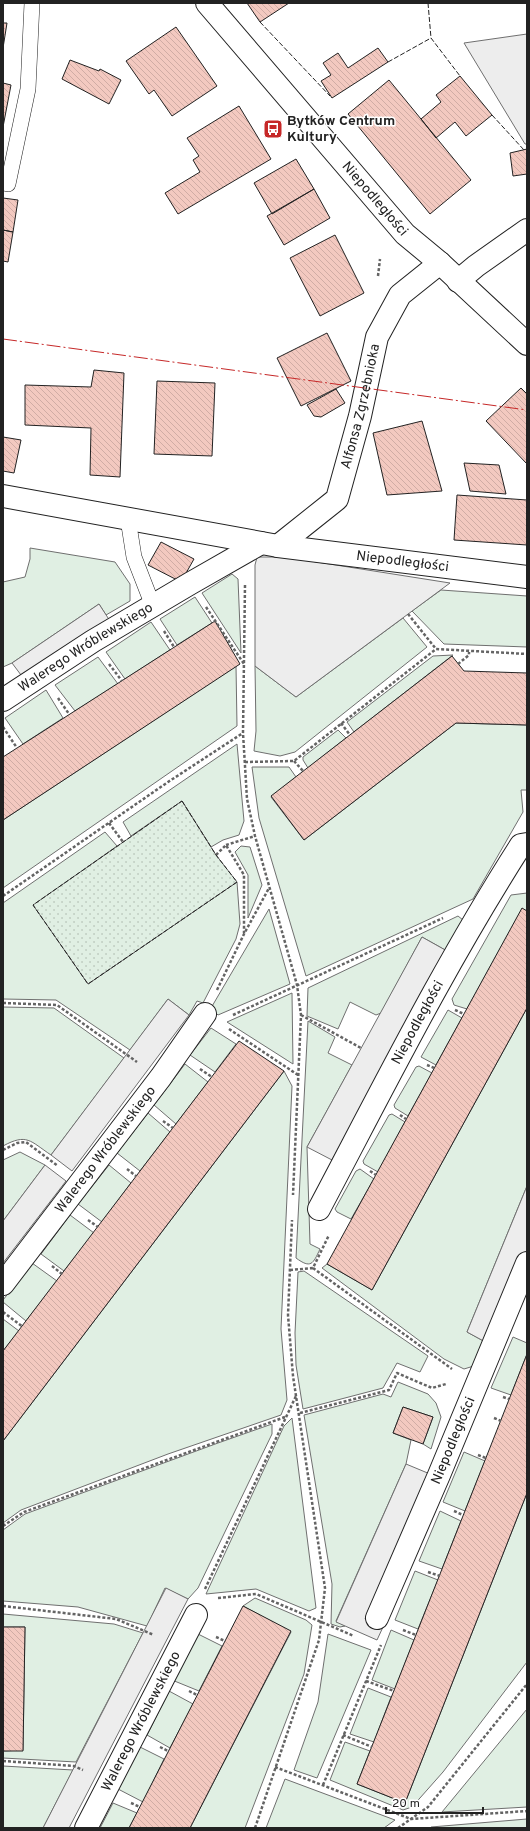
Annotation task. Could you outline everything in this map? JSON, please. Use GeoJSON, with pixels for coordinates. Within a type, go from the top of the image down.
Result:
{"type":"FeatureCollection","features":[{"type":"Feature","properties":{"kind":"street","name":"Niepodległości"},"geometry":{"type":"LineString","coordinates":[[207,3],[406,234],[440,263],[458,282],[527,344]]}},
{"type":"Feature","properties":{"kind":"street"},"geometry":{"type":"LineString","coordinates":[[458,282],[476,266],[527,230]]}},
{"type":"Feature","properties":{"kind":"street","name":"Alfonsa Zgrzebnioka"},"geometry":{"type":"LineString","coordinates":[[153,606],[191,583],[262,547],[337,499],[360,416],[377,338],[400,295],[440,263]]}},
{"type":"Feature","properties":{"kind":"street"},"geometry":{"type":"LineString","coordinates":[[3,496],[128,519],[262,547]]}},
{"type":"Feature","properties":{"kind":"street","name":"Niepodległości"},"geometry":{"type":"LineString","coordinates":[[262,547],[527,577]]}},
{"type":"Feature","properties":{"kind":"street","name":"Walerego Wróblewskiego"},"geometry":{"type":"LineString","coordinates":[[3,700],[94,641],[153,606]]}},
{"type":"Feature","properties":{"kind":"street","name":"Niepodległości"},"geometry":{"type":"LineString","coordinates":[[318,1208],[452,958],[479,911],[521,845],[527,844]]}},
{"type":"Feature","properties":{"kind":"street","name":"Walerego Wróblewskiego"},"geometry":{"type":"LineString","coordinates":[[3,1284],[161,1077],[205,1014]]}},
{"type":"Feature","properties":{"kind":"street","name":"Niepodległości"},"geometry":{"type":"LineString","coordinates":[[377,1618],[469,1382],[527,1264]]}},
{"type":"Feature","properties":{"kind":"street","name":"Walerego Wróblewskiego"},"geometry":{"type":"LineString","coordinates":[[86,1828],[196,1615]]}},
{"type":"Feature","properties":{"kind":"lane"},"geometry":{"type":"LineString","coordinates":[[3,183],[8,184],[28,89],[32,3]]}},
{"type":"Feature","properties":{"kind":"lane","name":"Walerego Wróblewskiego"},"geometry":{"type":"LineString","coordinates":[[128,519],[134,557],[153,606]]}},
{"type":"Feature","properties":{"kind":"path"},"geometry":{"type":"LineString","coordinates":[[262,547],[244,665],[244,762],[247,799],[255,836],[297,985],[301,1015],[293,1198]]}},
{"type":"Feature","properties":{"kind":"path"},"geometry":{"type":"LineString","coordinates":[[191,583],[244,665]]}},
{"type":"Feature","properties":{"kind":"path"},"geometry":{"type":"LineString","coordinates":[[408,614],[436,649]]}},
{"type":"Feature","properties":{"kind":"path"},"geometry":{"type":"LineString","coordinates":[[244,762],[294,761],[436,649],[527,654]]}},
{"type":"Feature","properties":{"kind":"path"},"geometry":{"type":"LineString","coordinates":[[458,664],[469,656],[469,652]]}},
{"type":"Feature","properties":{"kind":"path"},"geometry":{"type":"LineString","coordinates":[[341,723],[350,735]]}},
{"type":"Feature","properties":{"kind":"path"},"geometry":{"type":"LineString","coordinates":[[3,727],[18,748]]}},
{"type":"Feature","properties":{"kind":"path"},"geometry":{"type":"LineString","coordinates":[[3,896],[244,733]]}},
{"type":"Feature","properties":{"kind":"path"},"geometry":{"type":"LineString","coordinates":[[294,761],[303,771]]}},
{"type":"Feature","properties":{"kind":"path"},"geometry":{"type":"LineString","coordinates":[[109,823],[124,842]]}},
{"type":"Feature","properties":{"kind":"path"},"geometry":{"type":"LineString","coordinates":[[216,854],[226,845],[255,836]]}},
{"type":"Feature","properties":{"kind":"path"},"geometry":{"type":"LineString","coordinates":[[226,845],[244,876],[244,934]]}},
{"type":"Feature","properties":{"kind":"path"},"geometry":{"type":"LineString","coordinates":[[205,1014],[244,934],[270,887]]}},
{"type":"Feature","properties":{"kind":"path"},"geometry":{"type":"LineString","coordinates":[[233,1016],[460,910],[479,911]]}},
{"type":"Feature","properties":{"kind":"path"},"geometry":{"type":"LineString","coordinates":[[3,1003],[57,1005],[134,1061],[161,1077]]}},
{"type":"Feature","properties":{"kind":"path"},"geometry":{"type":"LineString","coordinates":[[301,1015],[361,1048]]}},
{"type":"Feature","properties":{"kind":"path"},"geometry":{"type":"LineString","coordinates":[[225,1027],[298,1075]]}},
{"type":"Feature","properties":{"kind":"path"},"geometry":{"type":"LineString","coordinates":[[3,1150],[17,1143],[26,1142],[80,1182]]}},
{"type":"Feature","properties":{"kind":"path"},"geometry":{"type":"LineString","coordinates":[[255,1828],[319,1640],[325,1588],[300,1413],[296,1396],[288,1315],[292,1214]]}},
{"type":"Feature","properties":{"kind":"path"},"geometry":{"type":"LineString","coordinates":[[313,1268],[469,1382]]}},
{"type":"Feature","properties":{"kind":"path"},"geometry":{"type":"LineString","coordinates":[[3,1312],[22,1327]]}},
{"type":"Feature","properties":{"kind":"path"},"geometry":{"type":"LineString","coordinates":[[300,1413],[389,1390],[398,1373],[432,1388],[469,1382]]}},
{"type":"Feature","properties":{"kind":"path"},"geometry":{"type":"LineString","coordinates":[[203,1594],[296,1396]]}},
{"type":"Feature","properties":{"kind":"path"},"geometry":{"type":"LineString","coordinates":[[3,1526],[24,1512],[285,1417]]}},
{"type":"Feature","properties":{"kind":"path"},"geometry":{"type":"LineString","coordinates":[[214,1599],[256,1594],[358,1638]]}},
{"type":"Feature","properties":{"kind":"path"},"geometry":{"type":"LineString","coordinates":[[3,1606],[116,1619],[180,1646]]}},
{"type":"Feature","properties":{"kind":"path"},"geometry":{"type":"LineString","coordinates":[[373,1644],[380,1648]]}},
{"type":"Feature","properties":{"kind":"path"},"geometry":{"type":"LineString","coordinates":[[366,1681],[394,1691]]}},
{"type":"Feature","properties":{"kind":"path"},"geometry":{"type":"LineString","coordinates":[[398,1828],[428,1807],[527,1684]]}},
{"type":"Feature","properties":{"kind":"path"},"geometry":{"type":"LineString","coordinates":[[343,1735],[372,1746]]}},
{"type":"Feature","properties":{"kind":"path"},"geometry":{"type":"LineString","coordinates":[[3,1761],[67,1765]]}},
{"type":"Feature","properties":{"kind":"path"},"geometry":{"type":"LineString","coordinates":[[276,1767],[411,1819],[527,1811]]}},
{"type":"Feature","properties":{"kind":"green space"},"geometry":{"type":"Polygon","coordinates":[[[30,548],[115,562],[130,584],[130,601],[106,615],[99,604],[12,663],[3,667],[3,582],[25,577],[30,559],[30,548]]]}},
{"type":"Feature","properties":{"kind":"green space"},"geometry":{"type":"Polygon","coordinates":[[[232,574],[238,579],[241,653],[202,593],[232,574]]]}},
{"type":"Feature","properties":{"kind":"green space"},"geometry":{"type":"Polygon","coordinates":[[[441,590],[527,596],[527,647],[444,644],[412,611],[441,590]]]}},
{"type":"Feature","properties":{"kind":"green space"},"geometry":{"type":"Polygon","coordinates":[[[195,597],[212,623],[177,645],[160,619],[195,597]]]}},
{"type":"Feature","properties":{"kind":"green space"},"geometry":{"type":"Polygon","coordinates":[[[403,618],[427,647],[295,752],[280,756],[254,751],[256,731],[255,666],[296,697],[403,618]]]}},
{"type":"Feature","properties":{"kind":"green space"},"geometry":{"type":"Polygon","coordinates":[[[151,622],[170,650],[125,679],[106,652],[151,622]]]}},
{"type":"Feature","properties":{"kind":"green space"},"geometry":{"type":"Polygon","coordinates":[[[453,655],[354,732],[347,722],[433,656],[453,655]]]}},
{"type":"Feature","properties":{"kind":"green space"},"geometry":{"type":"Polygon","coordinates":[[[98,657],[118,684],[75,711],[55,685],[98,657]]]}},
{"type":"Feature","properties":{"kind":"green space"},"geometry":{"type":"Polygon","coordinates":[[[236,666],[237,726],[3,888],[3,820],[236,666]]]}},
{"type":"Feature","properties":{"kind":"green space"},"geometry":{"type":"Polygon","coordinates":[[[46,690],[63,718],[23,744],[5,718],[46,690]]]}},
{"type":"Feature","properties":{"kind":"green space"},"geometry":{"type":"Polygon","coordinates":[[[456,723],[527,725],[527,790],[521,790],[523,812],[473,899],[306,976],[259,818],[252,767],[289,767],[296,777],[271,797],[304,840],[456,723]]]}},
{"type":"Feature","properties":{"kind":"green space"},"geometry":{"type":"Polygon","coordinates":[[[338,730],[346,738],[308,768],[303,760],[303,757],[338,730]]]}},
{"type":"Feature","properties":{"kind":"green space"},"geometry":{"type":"Polygon","coordinates":[[[237,744],[244,821],[239,835],[223,840],[211,847],[182,801],[131,836],[123,822],[237,744]]]}},
{"type":"Feature","properties":{"kind":"green space"},"geometry":{"type":"Polygon","coordinates":[[[182,801],[216,855],[237,882],[88,984],[33,905],[182,801]]]}},
{"type":"Feature","properties":{"kind":"green space"},"geometry":{"type":"Polygon","coordinates":[[[105,832],[117,846],[34,905],[88,984],[237,882],[240,924],[236,939],[203,1003],[197,1001],[189,1015],[168,999],[130,1050],[56,1000],[3,999],[3,903],[105,832]]]}},
{"type":"Feature","properties":{"kind":"green space"},"geometry":{"type":"Polygon","coordinates":[[[241,846],[250,847],[262,885],[248,918],[248,875],[235,852],[241,846]]]}},
{"type":"Feature","properties":{"kind":"green space"},"geometry":{"type":"Polygon","coordinates":[[[527,893],[527,911],[522,909],[467,1009],[454,1005],[452,999],[511,895],[527,893]]]}},
{"type":"Feature","properties":{"kind":"green space"},"geometry":{"type":"Polygon","coordinates":[[[269,909],[290,984],[218,1015],[211,1008],[269,909]]]}},
{"type":"Feature","properties":{"kind":"green space"},"geometry":{"type":"Polygon","coordinates":[[[458,916],[463,920],[447,951],[422,937],[381,1013],[376,1015],[350,1002],[338,1029],[307,1016],[308,988],[458,916]]]}},
{"type":"Feature","properties":{"kind":"green space"},"geometry":{"type":"Polygon","coordinates":[[[292,993],[293,1064],[227,1022],[292,993]]]}},
{"type":"Feature","properties":{"kind":"green space"},"geometry":{"type":"Polygon","coordinates":[[[3,1007],[54,1008],[124,1058],[51,1155],[28,1140],[23,1139],[3,1146],[3,1007]]]}},
{"type":"Feature","properties":{"kind":"green space"},"geometry":{"type":"Polygon","coordinates":[[[527,1008],[527,1186],[467,1332],[489,1344],[477,1365],[464,1369],[444,1359],[322,1268],[327,1264],[372,1290],[527,1008]]]}},
{"type":"Feature","properties":{"kind":"green space"},"geometry":{"type":"Polygon","coordinates":[[[448,1010],[462,1018],[436,1065],[421,1057],[448,1010]]]}},
{"type":"Feature","properties":{"kind":"green space"},"geometry":{"type":"Polygon","coordinates":[[[308,1021],[335,1037],[328,1053],[352,1065],[307,1147],[310,1244],[320,1249],[313,1261],[308,1264],[296,1258],[308,1021]]]}},
{"type":"Feature","properties":{"kind":"green space"},"geometry":{"type":"Polygon","coordinates":[[[211,1028],[236,1044],[215,1072],[190,1055],[211,1028]]]}},
{"type":"Feature","properties":{"kind":"green space"},"geometry":{"type":"Polygon","coordinates":[[[185,1064],[208,1082],[176,1124],[154,1105],[185,1064]]]}},
{"type":"Feature","properties":{"kind":"green space"},"geometry":{"type":"Polygon","coordinates":[[[419,1066],[432,1073],[408,1116],[395,1108],[394,1105],[416,1067],[419,1066]]]}},
{"type":"Feature","properties":{"kind":"green space"},"geometry":{"type":"Polygon","coordinates":[[[284,1071],[292,1086],[281,1329],[287,1400],[281,1415],[168,1454],[21,1510],[3,1523],[3,1441],[284,1071]]]}},
{"type":"Feature","properties":{"kind":"green space"},"geometry":{"type":"Polygon","coordinates":[[[148,1113],[170,1132],[140,1171],[117,1153],[148,1113]]]}},
{"type":"Feature","properties":{"kind":"green space"},"geometry":{"type":"Polygon","coordinates":[[[392,1114],[405,1122],[378,1172],[364,1164],[363,1161],[389,1115],[392,1114]]]}},
{"type":"Feature","properties":{"kind":"green space"},"geometry":{"type":"Polygon","coordinates":[[[20,1152],[45,1165],[3,1221],[3,1160],[20,1152]]]}},
{"type":"Feature","properties":{"kind":"green space"},"geometry":{"type":"Polygon","coordinates":[[[109,1165],[131,1183],[102,1222],[78,1204],[109,1165]]]}},
{"type":"Feature","properties":{"kind":"green space"},"geometry":{"type":"Polygon","coordinates":[[[360,1169],[374,1179],[351,1219],[337,1212],[335,1209],[356,1171],[360,1169]]]}},
{"type":"Feature","properties":{"kind":"green space"},"geometry":{"type":"Polygon","coordinates":[[[70,1215],[94,1233],[64,1271],[41,1254],[70,1215]]]}},
{"type":"Feature","properties":{"kind":"green space"},"geometry":{"type":"Polygon","coordinates":[[[32,1263],[57,1281],[26,1321],[3,1302],[3,1300],[32,1263]]]}},
{"type":"Feature","properties":{"kind":"green space"},"geometry":{"type":"Polygon","coordinates":[[[304,1271],[428,1356],[420,1372],[397,1363],[383,1388],[303,1409],[296,1365],[295,1333],[298,1272],[304,1271]]]}},
{"type":"Feature","properties":{"kind":"green space"},"geometry":{"type":"Polygon","coordinates":[[[3,1319],[19,1331],[3,1351],[3,1319]]]}},
{"type":"Feature","properties":{"kind":"green space"},"geometry":{"type":"Polygon","coordinates":[[[513,1337],[527,1343],[527,1354],[511,1395],[491,1388],[513,1337]]]}},
{"type":"Feature","properties":{"kind":"green space"},"geometry":{"type":"Polygon","coordinates":[[[398,1382],[428,1394],[436,1403],[441,1417],[431,1449],[423,1444],[433,1417],[403,1407],[393,1433],[411,1440],[406,1464],[336,1621],[345,1626],[340,1627],[331,1624],[332,1584],[304,1415],[383,1394],[391,1397],[398,1382]]]}},
{"type":"Feature","properties":{"kind":"green space"},"geometry":{"type":"Polygon","coordinates":[[[292,1418],[316,1608],[309,1611],[256,1589],[206,1594],[284,1426],[292,1418]]]}},
{"type":"Feature","properties":{"kind":"green space"},"geometry":{"type":"Polygon","coordinates":[[[272,1424],[272,1434],[198,1588],[188,1599],[165,1588],[147,1626],[78,1607],[3,1601],[3,1530],[25,1514],[272,1424]]]}},
{"type":"Feature","properties":{"kind":"green space"},"geometry":{"type":"Polygon","coordinates":[[[464,1452],[485,1461],[465,1511],[443,1502],[464,1452]]]}},
{"type":"Feature","properties":{"kind":"green space"},"geometry":{"type":"Polygon","coordinates":[[[527,1493],[527,1662],[443,1772],[412,1807],[403,1810],[330,1780],[345,1742],[370,1751],[357,1784],[405,1803],[527,1493]]]}},
{"type":"Feature","properties":{"kind":"green space"},"geometry":{"type":"Polygon","coordinates":[[[440,1511],[461,1521],[442,1569],[419,1561],[440,1511]]]}},
{"type":"Feature","properties":{"kind":"green space"},"geometry":{"type":"Polygon","coordinates":[[[415,1571],[438,1580],[418,1629],[395,1620],[415,1571]]]}},
{"type":"Feature","properties":{"kind":"green space"},"geometry":{"type":"Polygon","coordinates":[[[255,1598],[306,1620],[312,1625],[304,1674],[245,1828],[190,1828],[291,1632],[243,1606],[255,1598]]]}},
{"type":"Feature","properties":{"kind":"green space"},"geometry":{"type":"Polygon","coordinates":[[[3,1614],[114,1624],[143,1633],[76,1762],[3,1758],[3,1751],[23,1750],[25,1627],[3,1627],[3,1614]]]}},
{"type":"Feature","properties":{"kind":"green space"},"geometry":{"type":"Polygon","coordinates":[[[391,1630],[414,1640],[395,1689],[372,1680],[391,1630]]]}},
{"type":"Feature","properties":{"kind":"green space"},"geometry":{"type":"Polygon","coordinates":[[[196,1633],[222,1646],[199,1691],[172,1680],[196,1633]]]}},
{"type":"Feature","properties":{"kind":"green space"},"geometry":{"type":"Polygon","coordinates":[[[328,1634],[371,1650],[317,1778],[294,1770],[318,1702],[328,1634]]]}},
{"type":"Feature","properties":{"kind":"green space"},"geometry":{"type":"Polygon","coordinates":[[[368,1688],[391,1697],[374,1742],[350,1734],[368,1688]]]}},
{"type":"Feature","properties":{"kind":"green space"},"geometry":{"type":"Polygon","coordinates":[[[169,1691],[193,1704],[170,1748],[147,1735],[169,1691]]]}},
{"type":"Feature","properties":{"kind":"green space"},"geometry":{"type":"Polygon","coordinates":[[[527,1709],[527,1807],[442,1812],[527,1709]]]}},
{"type":"Feature","properties":{"kind":"green space"},"geometry":{"type":"Polygon","coordinates":[[[140,1747],[164,1759],[143,1802],[118,1789],[140,1747]]]}},
{"type":"Feature","properties":{"kind":"green space"},"geometry":{"type":"Polygon","coordinates":[[[3,1766],[73,1770],[43,1828],[3,1828],[3,1766]]]}},
{"type":"Feature","properties":{"kind":"green space"},"geometry":{"type":"Polygon","coordinates":[[[285,1779],[395,1820],[384,1828],[266,1828],[285,1779]]]}},
{"type":"Feature","properties":{"kind":"green space"},"geometry":{"type":"Polygon","coordinates":[[[113,1803],[137,1813],[129,1828],[100,1828],[113,1803]]]}},
{"type":"Feature","properties":{"kind":"green space"},"geometry":{"type":"Polygon","coordinates":[[[527,1819],[527,1828],[430,1828],[431,1827],[527,1819]]]}},
{"type":"Feature","properties":{"kind":"shaded area"},"geometry":{"type":"Polygon","coordinates":[[[527,34],[527,144],[525,144],[464,43],[527,34]]]}},
{"type":"Feature","properties":{"kind":"shaded area"},"geometry":{"type":"Polygon","coordinates":[[[257,557],[285,557],[450,583],[296,697],[255,666],[255,565],[257,557]]]}},
{"type":"Feature","properties":{"kind":"shaded area"},"geometry":{"type":"Polygon","coordinates":[[[99,604],[110,621],[24,679],[12,663],[99,604]]]}},
{"type":"Feature","properties":{"kind":"shaded area"},"geometry":{"type":"Polygon","coordinates":[[[422,937],[447,951],[332,1160],[307,1147],[422,937]]]}},
{"type":"Feature","properties":{"kind":"shaded area"},"geometry":{"type":"Polygon","coordinates":[[[168,999],[189,1015],[72,1171],[51,1155],[168,999]]]}},
{"type":"Feature","properties":{"kind":"shaded area"},"geometry":{"type":"Polygon","coordinates":[[[45,1165],[66,1181],[3,1263],[3,1221],[45,1165]]]}},
{"type":"Feature","properties":{"kind":"shaded area"},"geometry":{"type":"Polygon","coordinates":[[[527,1186],[527,1250],[489,1344],[467,1332],[527,1186]]]}},
{"type":"Feature","properties":{"kind":"shaded area"},"geometry":{"type":"Polygon","coordinates":[[[406,1464],[430,1474],[365,1619],[383,1627],[377,1640],[336,1622],[406,1464]]]}},
{"type":"Feature","properties":{"kind":"shaded area"},"geometry":{"type":"Polygon","coordinates":[[[166,1588],[188,1599],[69,1828],[43,1828],[166,1588]]]}},
{"type":"Feature","properties":{"kind":"building"},"geometry":{"type":"Polygon","coordinates":[[[247,3],[289,3],[260,22],[247,3]]]}},
{"type":"Feature","properties":{"kind":"building"},"geometry":{"type":"Polygon","coordinates":[[[3,23],[7,23],[3,48],[3,23]]]}},
{"type":"Feature","properties":{"kind":"building"},"geometry":{"type":"Polygon","coordinates":[[[176,27],[217,86],[172,116],[154,90],[149,94],[126,61],[176,27]]]}},
{"type":"Feature","properties":{"kind":"building"},"geometry":{"type":"Polygon","coordinates":[[[378,48],[388,62],[332,98],[321,81],[331,75],[323,63],[338,53],[348,68],[378,48]]]}},
{"type":"Feature","properties":{"kind":"building"},"geometry":{"type":"Polygon","coordinates":[[[70,60],[99,71],[100,69],[121,80],[109,104],[62,79],[70,60]]]}},
{"type":"Feature","properties":{"kind":"building"},"geometry":{"type":"Polygon","coordinates":[[[460,76],[492,115],[466,136],[455,122],[436,138],[421,119],[441,102],[436,95],[460,76]]]}},
{"type":"Feature","properties":{"kind":"building"},"geometry":{"type":"Polygon","coordinates":[[[389,80],[471,180],[430,214],[348,114],[389,80]]]}},
{"type":"Feature","properties":{"kind":"building"},"geometry":{"type":"Polygon","coordinates":[[[3,83],[11,85],[3,127],[3,83]]]}},
{"type":"Feature","properties":{"kind":"building"},"geometry":{"type":"Polygon","coordinates":[[[239,106],[271,159],[178,214],[165,193],[200,172],[193,160],[199,156],[187,138],[239,106]]]}},
{"type":"Feature","properties":{"kind":"building"},"geometry":{"type":"Polygon","coordinates":[[[527,149],[527,174],[513,176],[510,153],[527,149]]]}},
{"type":"Feature","properties":{"kind":"building"},"geometry":{"type":"Polygon","coordinates":[[[296,159],[314,189],[272,214],[254,183],[296,159]]]}},
{"type":"Feature","properties":{"kind":"building"},"geometry":{"type":"Polygon","coordinates":[[[314,189],[330,218],[284,245],[267,216],[314,189]]]}},
{"type":"Feature","properties":{"kind":"building"},"geometry":{"type":"Polygon","coordinates":[[[3,198],[18,200],[13,232],[3,230],[3,198]]]}},
{"type":"Feature","properties":{"kind":"building"},"geometry":{"type":"Polygon","coordinates":[[[3,230],[13,232],[8,262],[3,261],[3,230]]]}},
{"type":"Feature","properties":{"kind":"building"},"geometry":{"type":"Polygon","coordinates":[[[335,235],[364,293],[320,316],[290,258],[335,235]]]}},
{"type":"Feature","properties":{"kind":"building"},"geometry":{"type":"Polygon","coordinates":[[[327,333],[351,381],[301,406],[277,358],[327,333]]]}},
{"type":"Feature","properties":{"kind":"building"},"geometry":{"type":"Polygon","coordinates":[[[94,370],[124,373],[120,477],[90,475],[91,428],[25,425],[25,385],[91,387],[94,370]]]}},
{"type":"Feature","properties":{"kind":"building"},"geometry":{"type":"Polygon","coordinates":[[[157,381],[215,383],[212,456],[154,454],[157,381]]]}},
{"type":"Feature","properties":{"kind":"building"},"geometry":{"type":"Polygon","coordinates":[[[521,388],[527,394],[527,464],[486,421],[521,388]]]}},
{"type":"Feature","properties":{"kind":"building"},"geometry":{"type":"Polygon","coordinates":[[[336,389],[345,403],[321,417],[314,416],[307,405],[336,389]]]}},
{"type":"Feature","properties":{"kind":"building"},"geometry":{"type":"Polygon","coordinates":[[[422,421],[442,491],[387,495],[373,433],[422,421]]]}},
{"type":"Feature","properties":{"kind":"building"},"geometry":{"type":"Polygon","coordinates":[[[3,437],[21,440],[14,473],[3,471],[3,437]]]}},
{"type":"Feature","properties":{"kind":"building"},"geometry":{"type":"Polygon","coordinates":[[[464,463],[499,465],[506,494],[470,491],[464,463]]]}},
{"type":"Feature","properties":{"kind":"building"},"geometry":{"type":"Polygon","coordinates":[[[457,495],[527,500],[527,545],[454,540],[457,495]]]}},
{"type":"Feature","properties":{"kind":"building"},"geometry":{"type":"Polygon","coordinates":[[[161,542],[194,559],[181,582],[148,565],[161,542]]]}},
{"type":"Feature","properties":{"kind":"building"},"geometry":{"type":"Polygon","coordinates":[[[215,621],[240,664],[3,820],[3,757],[215,621]]]}},
{"type":"Feature","properties":{"kind":"building"},"geometry":{"type":"Polygon","coordinates":[[[452,656],[464,671],[527,673],[527,725],[456,723],[304,840],[271,796],[452,656]]]}},
{"type":"Feature","properties":{"kind":"building"},"geometry":{"type":"Polygon","coordinates":[[[522,908],[527,911],[527,1008],[372,1290],[327,1264],[522,908]]]}},
{"type":"Feature","properties":{"kind":"building"},"geometry":{"type":"Polygon","coordinates":[[[239,1041],[284,1071],[3,1441],[3,1351],[239,1041]]]}},
{"type":"Feature","properties":{"kind":"building"},"geometry":{"type":"Polygon","coordinates":[[[527,1354],[527,1493],[405,1803],[357,1784],[527,1354]]]}},
{"type":"Feature","properties":{"kind":"building"},"geometry":{"type":"Polygon","coordinates":[[[403,1407],[433,1417],[423,1444],[393,1433],[403,1407]]]}},
{"type":"Feature","properties":{"kind":"building"},"geometry":{"type":"Polygon","coordinates":[[[243,1606],[291,1631],[190,1828],[129,1828],[243,1606]]]}},
{"type":"Feature","properties":{"kind":"building"},"geometry":{"type":"Polygon","coordinates":[[[3,1627],[25,1627],[23,1751],[3,1751],[3,1627]]]}},
{"type":"Feature","properties":{"kind":"fence"},"geometry":{"type":"LineString","coordinates":[[428,3],[431,38]]}},
{"type":"Feature","properties":{"kind":"fence"},"geometry":{"type":"LineString","coordinates":[[260,22],[330,96]]}},
{"type":"Feature","properties":{"kind":"fence"},"geometry":{"type":"LineString","coordinates":[[388,62],[431,38],[460,76]]}},
{"type":"Feature","properties":{"kind":"fence"},"geometry":{"type":"LineString","coordinates":[[492,115],[524,150]]}},
{"type":"Feature","properties":{"kind":"fence"},"geometry":{"type":"LineString","coordinates":[[182,801],[216,855],[237,882],[88,984],[33,905],[182,801]]}},
{"type":"Feature","properties":{"kind":"power"},"geometry":{"type":"LineString","coordinates":[[3,339],[527,410]]}},
{"type":"Feature","properties":{"kind":"place","name":"Bytków Centrum Kultury"},"geometry":{"type":"Point","coordinates":[273,129]}}]}
